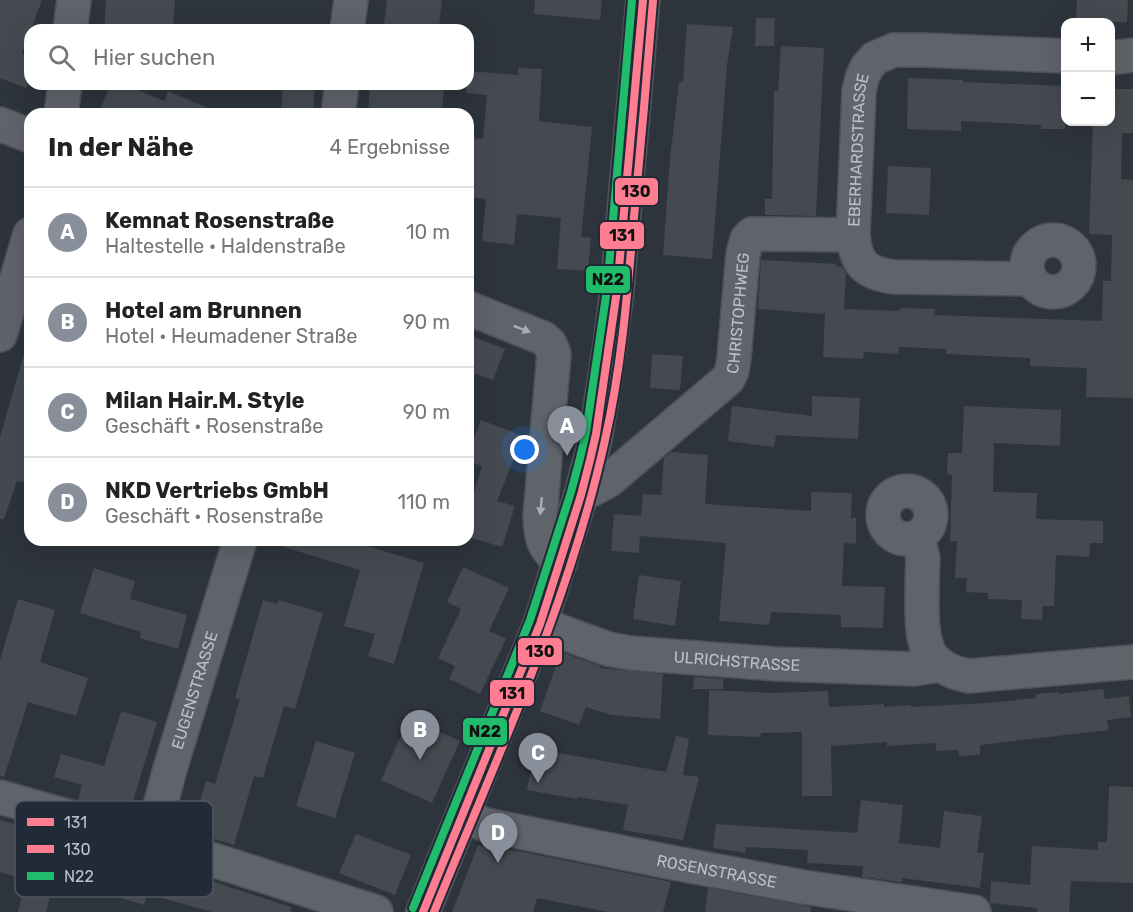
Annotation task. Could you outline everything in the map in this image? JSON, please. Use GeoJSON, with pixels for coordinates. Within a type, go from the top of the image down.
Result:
{"type":"FeatureCollection","features":[{"type":"Feature","properties":{"kind":"main road"},"geometry":{"type":"LineString","coordinates":[[423,912],[540,624],[581,495],[596,434],[610,345],[643,0]]}},
{"type":"Feature","properties":{"kind":"street"},"geometry":{"type":"LineString","coordinates":[[71,24],[74,0]]}},
{"type":"Feature","properties":{"kind":"street"},"geometry":{"type":"LineString","coordinates":[[348,24],[351,0]]}},
{"type":"Feature","properties":{"kind":"street","name":"EBERHARDSTRASSE"},"geometry":{"type":"LineString","coordinates":[[1029,279],[894,277],[876,274],[859,261],[854,251],[853,235],[859,91],[862,78],[875,58],[894,50],[1061,56]]}},
{"type":"Feature","properties":{"kind":"street"},"geometry":{"type":"LineString","coordinates":[[1115,57],[1133,55]]}},
{"type":"Feature","properties":{"kind":"street"},"geometry":{"type":"LineString","coordinates":[[62,108],[63,90]]}},
{"type":"Feature","properties":{"kind":"street"},"geometry":{"type":"LineString","coordinates":[[339,108],[341,90]]}},
{"type":"Feature","properties":{"kind":"street"},"geometry":{"type":"LineString","coordinates":[[0,124],[24,134]]}},
{"type":"Feature","properties":{"kind":"street","name":"CHRISTOPHWEG"},"geometry":{"type":"LineString","coordinates":[[581,495],[608,481],[728,380],[734,358],[743,254],[747,239],[752,234],[853,235]]}},
{"type":"Feature","properties":{"kind":"street"},"geometry":{"type":"LineString","coordinates":[[0,335],[24,254]]}},
{"type":"Feature","properties":{"kind":"street"},"geometry":{"type":"LineString","coordinates":[[474,310],[543,338],[550,344],[554,354],[540,516],[543,542],[546,549],[560,563]]}},
{"type":"Feature","properties":{"kind":"street"},"geometry":{"type":"LineString","coordinates":[[914,539],[921,550],[923,560],[924,643],[939,665]]}},
{"type":"Feature","properties":{"kind":"street","name":"EUGENSTRASSE"},"geometry":{"type":"LineString","coordinates":[[161,801],[238,546]]}},
{"type":"Feature","properties":{"kind":"street","name":"ULRICHSTRASSE"},"geometry":{"type":"LineString","coordinates":[[540,624],[608,650],[630,653],[789,664],[914,669],[939,665],[955,673],[968,676],[1133,662]]}},
{"type":"Feature","properties":{"kind":"street"},"geometry":{"type":"LineString","coordinates":[[0,797],[15,801]]}},
{"type":"Feature","properties":{"kind":"street","name":"ROSENSTRASSE"},"geometry":{"type":"LineString","coordinates":[[462,816],[486,825],[664,861],[802,899],[974,912]]}},
{"type":"Feature","properties":{"kind":"street"},"geometry":{"type":"LineString","coordinates":[[213,860],[376,912]]}},
{"type":"Feature","properties":{"kind":"building"},"geometry":{"type":"Polygon","coordinates":[[[0,0],[42,0],[33,24],[24,24],[22,53],[24,54],[24,87],[0,78],[0,0]]]}},
{"type":"Feature","properties":{"kind":"building"},"geometry":{"type":"Polygon","coordinates":[[[106,0],[175,0],[173,24],[104,24],[106,0]]]}},
{"type":"Feature","properties":{"kind":"building"},"geometry":{"type":"Polygon","coordinates":[[[387,0],[442,0],[439,24],[384,24],[387,0]]]}},
{"type":"Feature","properties":{"kind":"building"},"geometry":{"type":"Polygon","coordinates":[[[535,0],[602,0],[600,20],[534,14],[535,0]]]}},
{"type":"Feature","properties":{"kind":"building"},"geometry":{"type":"Polygon","coordinates":[[[1077,0],[1128,0],[1127,22],[1115,22],[1115,18],[1076,18],[1077,0]]]}},
{"type":"Feature","properties":{"kind":"building"},"geometry":{"type":"Polygon","coordinates":[[[756,18],[775,18],[774,46],[755,46],[756,18]]]}},
{"type":"Feature","properties":{"kind":"building"},"geometry":{"type":"Polygon","coordinates":[[[687,24],[733,27],[727,65],[712,259],[663,255],[670,159],[679,82],[683,82],[687,24]]]}},
{"type":"Feature","properties":{"kind":"building"},"geometry":{"type":"Polygon","coordinates":[[[781,46],[824,48],[816,216],[765,215],[765,199],[772,199],[774,91],[778,91],[781,46]]]}},
{"type":"Feature","properties":{"kind":"building"},"geometry":{"type":"Polygon","coordinates":[[[518,68],[542,69],[539,121],[592,127],[581,237],[591,238],[588,271],[557,269],[561,218],[517,214],[514,245],[482,241],[486,199],[474,198],[474,138],[483,139],[487,95],[466,93],[466,90],[474,90],[474,71],[518,75],[518,68]]]}},
{"type":"Feature","properties":{"kind":"building"},"geometry":{"type":"Polygon","coordinates":[[[908,78],[1061,86],[1061,126],[1065,126],[1065,129],[1041,129],[1041,125],[961,121],[961,131],[907,129],[908,78]]]}},
{"type":"Feature","properties":{"kind":"building"},"geometry":{"type":"Polygon","coordinates":[[[1115,89],[1133,89],[1133,133],[1122,133],[1121,179],[1133,180],[1133,398],[1086,397],[1087,368],[1030,366],[1030,358],[946,354],[946,349],[899,347],[899,354],[864,352],[863,359],[823,357],[825,314],[758,309],[761,260],[836,264],[842,267],[846,273],[844,309],[900,311],[901,308],[935,309],[934,315],[1102,321],[1103,281],[1111,281],[1112,235],[1089,234],[1093,126],[1115,126],[1115,89]]]}},
{"type":"Feature","properties":{"kind":"building"},"geometry":{"type":"Polygon","coordinates":[[[108,90],[137,90],[164,101],[168,91],[208,108],[101,108],[108,90]]]}},
{"type":"Feature","properties":{"kind":"building"},"geometry":{"type":"Polygon","coordinates":[[[283,90],[315,90],[313,108],[281,108],[283,90]]]}},
{"type":"Feature","properties":{"kind":"building"},"geometry":{"type":"Polygon","coordinates":[[[370,90],[444,90],[442,108],[368,108],[370,90]]]}},
{"type":"Feature","properties":{"kind":"building"},"geometry":{"type":"Polygon","coordinates":[[[888,166],[931,168],[929,215],[886,213],[888,166]]]}},
{"type":"Feature","properties":{"kind":"building"},"geometry":{"type":"Polygon","coordinates":[[[474,337],[505,349],[493,380],[474,373],[474,337]]]}},
{"type":"Feature","properties":{"kind":"building"},"geometry":{"type":"Polygon","coordinates":[[[24,353],[24,483],[17,481],[4,519],[0,519],[0,437],[24,353]]]}},
{"type":"Feature","properties":{"kind":"building"},"geometry":{"type":"Polygon","coordinates":[[[652,354],[683,356],[680,390],[650,388],[652,354]]]}},
{"type":"Feature","properties":{"kind":"building"},"geometry":{"type":"Polygon","coordinates":[[[812,396],[860,398],[858,439],[776,435],[774,447],[728,441],[732,406],[812,416],[812,396]]]}},
{"type":"Feature","properties":{"kind":"building"},"geometry":{"type":"Polygon","coordinates":[[[964,406],[1061,410],[1060,446],[994,443],[993,492],[1037,493],[1036,519],[1103,521],[1103,543],[1090,543],[1089,557],[1056,555],[1054,606],[1043,606],[1042,620],[1021,619],[1022,600],[988,599],[988,593],[966,592],[967,578],[955,578],[957,541],[950,541],[952,475],[947,474],[948,453],[962,453],[964,406]]]}},
{"type":"Feature","properties":{"kind":"building"},"geometry":{"type":"Polygon","coordinates":[[[481,420],[523,436],[497,501],[515,506],[502,547],[474,539],[474,493],[482,466],[474,463],[474,438],[481,420]]]}},
{"type":"Feature","properties":{"kind":"building"},"geometry":{"type":"Polygon","coordinates":[[[671,452],[708,455],[705,504],[811,511],[811,492],[852,493],[851,518],[856,518],[856,544],[844,543],[842,586],[885,587],[883,628],[841,627],[841,615],[771,612],[769,625],[719,621],[726,543],[640,536],[639,553],[611,551],[614,514],[641,516],[643,494],[661,495],[664,458],[671,452]]]}},
{"type":"Feature","properties":{"kind":"building"},"geometry":{"type":"Polygon","coordinates":[[[280,546],[367,546],[424,563],[394,664],[368,656],[375,634],[344,626],[360,570],[280,546]]]}},
{"type":"Feature","properties":{"kind":"building"},"geometry":{"type":"Polygon","coordinates":[[[463,567],[509,588],[489,631],[506,639],[480,694],[449,679],[455,666],[438,658],[461,609],[447,602],[463,567]]]}},
{"type":"Feature","properties":{"kind":"building"},"geometry":{"type":"Polygon","coordinates":[[[94,568],[135,581],[130,599],[187,615],[178,649],[140,638],[141,632],[80,613],[94,568]]]}},
{"type":"Feature","properties":{"kind":"building"},"geometry":{"type":"Polygon","coordinates":[[[639,575],[681,581],[675,626],[633,619],[639,575]]]}},
{"type":"Feature","properties":{"kind":"building"},"geometry":{"type":"Polygon","coordinates":[[[18,599],[55,610],[40,662],[88,678],[76,716],[28,702],[4,777],[0,776],[0,660],[18,599]]]}},
{"type":"Feature","properties":{"kind":"building"},"geometry":{"type":"Polygon","coordinates":[[[263,600],[277,604],[279,600],[323,613],[295,709],[284,706],[263,778],[254,776],[234,845],[213,839],[213,801],[200,801],[206,781],[215,784],[240,699],[235,698],[263,600]]]}},
{"type":"Feature","properties":{"kind":"building"},"geometry":{"type":"Polygon","coordinates":[[[561,652],[600,666],[600,668],[663,674],[660,719],[611,715],[586,707],[579,725],[540,711],[561,652]]]}},
{"type":"Feature","properties":{"kind":"building"},"geometry":{"type":"Polygon","coordinates":[[[694,677],[723,679],[723,689],[693,689],[694,677]]]}},
{"type":"Feature","properties":{"kind":"building"},"geometry":{"type":"Polygon","coordinates":[[[1103,689],[1105,699],[1129,696],[1131,717],[1107,720],[1109,730],[980,745],[980,755],[959,756],[958,750],[936,751],[936,743],[887,746],[887,742],[831,746],[832,796],[802,796],[802,732],[761,733],[760,737],[708,735],[709,690],[772,693],[828,691],[829,707],[884,704],[884,707],[911,705],[911,707],[988,703],[1036,698],[1036,694],[1103,689]]]}},
{"type":"Feature","properties":{"kind":"building"},"geometry":{"type":"Polygon","coordinates":[[[121,711],[157,722],[133,801],[78,800],[82,785],[54,777],[61,754],[104,766],[121,711]]]}},
{"type":"Feature","properties":{"kind":"building"},"geometry":{"type":"Polygon","coordinates":[[[409,718],[460,741],[432,803],[381,780],[409,718]]]}},
{"type":"Feature","properties":{"kind":"building"},"geometry":{"type":"Polygon","coordinates":[[[676,736],[689,739],[683,775],[699,777],[683,840],[623,830],[628,805],[527,790],[535,749],[666,772],[676,736]]]}},
{"type":"Feature","properties":{"kind":"building"},"geometry":{"type":"Polygon","coordinates":[[[316,741],[355,753],[335,818],[296,806],[316,741]]]}},
{"type":"Feature","properties":{"kind":"building"},"geometry":{"type":"Polygon","coordinates":[[[1109,786],[1133,787],[1133,883],[1071,881],[1069,912],[1037,912],[1037,908],[990,903],[991,881],[1030,885],[1032,846],[1098,850],[1098,842],[1107,842],[1109,786]]]}},
{"type":"Feature","properties":{"kind":"building"},"geometry":{"type":"Polygon","coordinates":[[[861,800],[903,805],[899,843],[940,848],[944,811],[982,816],[977,853],[984,853],[980,888],[902,878],[902,882],[862,877],[863,866],[807,863],[808,850],[746,847],[745,853],[713,848],[716,824],[857,833],[861,800]]]}},
{"type":"Feature","properties":{"kind":"building"},"geometry":{"type":"Polygon","coordinates":[[[0,820],[15,824],[15,877],[0,872],[0,820]]]}},
{"type":"Feature","properties":{"kind":"building"},"geometry":{"type":"Polygon","coordinates":[[[356,834],[411,855],[395,895],[339,873],[356,834]]]}},
{"type":"Feature","properties":{"kind":"building"},"geometry":{"type":"Polygon","coordinates":[[[478,845],[671,882],[663,912],[608,912],[537,898],[533,912],[452,912],[478,845]]]}},
{"type":"Feature","properties":{"kind":"building"},"geometry":{"type":"Polygon","coordinates":[[[213,882],[291,907],[291,912],[212,912],[159,897],[213,897],[213,882]]]}},
{"type":"Feature","properties":{"kind":"building"},"geometry":{"type":"Polygon","coordinates":[[[708,888],[811,907],[811,912],[705,912],[708,888]]]}},
{"type":"Feature","properties":{"kind":"building"},"geometry":{"type":"Polygon","coordinates":[[[22,897],[50,897],[46,912],[18,912],[22,897]]]}},
{"type":"Feature","properties":{"kind":"building"},"geometry":{"type":"Polygon","coordinates":[[[117,897],[147,897],[144,905],[117,897]]]}},
{"type":"Feature","properties":{"kind":"transit line","name":"N22"},"geometry":{"type":"LineString","coordinates":[[413,908],[530,620],[580,458],[586,432],[607,289],[632,0]]}},
{"type":"Feature","properties":{"kind":"transit line","name":"131"},"geometry":{"type":"LineString","coordinates":[[423,912],[540,624],[590,460],[596,434],[617,290],[643,0]]}},
{"type":"Feature","properties":{"kind":"transit line","name":"130"},"geometry":{"type":"LineString","coordinates":[[434,912],[552,620],[590,501],[605,440],[626,307],[653,1]]}},
{"type":"Feature","properties":{"kind":"place","name":"Kemnat Rosenstraße"},"geometry":{"type":"Point","coordinates":[567,456]}},
{"type":"Feature","properties":{"kind":"place","name":"Hotel am Brunnen"},"geometry":{"type":"Point","coordinates":[420,760]}},
{"type":"Feature","properties":{"kind":"place","name":"Milan Hair.M. Style"},"geometry":{"type":"Point","coordinates":[538,783]}},
{"type":"Feature","properties":{"kind":"place","name":"NKD Vertriebs GmbH"},"geometry":{"type":"Point","coordinates":[498,863]}}]}
